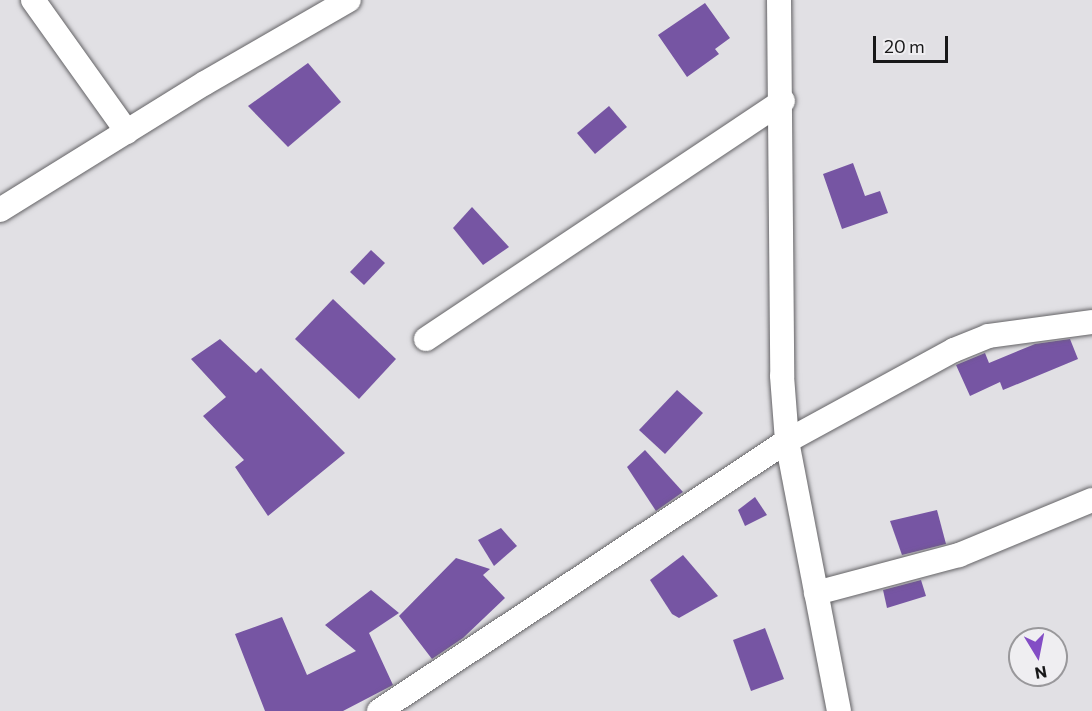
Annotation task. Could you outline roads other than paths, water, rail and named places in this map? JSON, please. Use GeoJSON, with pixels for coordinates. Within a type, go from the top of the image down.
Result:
{"type":"FeatureCollection","features":[{"type":"Feature","properties":{"kind":"street"},"geometry":{"type":"LineString","coordinates":[[33,0],[128,132]]}},
{"type":"Feature","properties":{"kind":"street"},"geometry":{"type":"LineString","coordinates":[[779,0],[783,101],[782,376],[787,441],[839,711]]}},
{"type":"Feature","properties":{"kind":"street"},"geometry":{"type":"LineString","coordinates":[[0,210],[205,83],[343,2]]}},
{"type":"Feature","properties":{"kind":"street"},"geometry":{"type":"LineString","coordinates":[[426,339],[783,101]]}},
{"type":"Feature","properties":{"kind":"street"},"geometry":{"type":"LineString","coordinates":[[379,711],[787,441],[954,350],[988,336],[1092,322]]}},
{"type":"Feature","properties":{"kind":"street"},"geometry":{"type":"LineString","coordinates":[[816,593],[959,555],[1092,500]]}}]}
